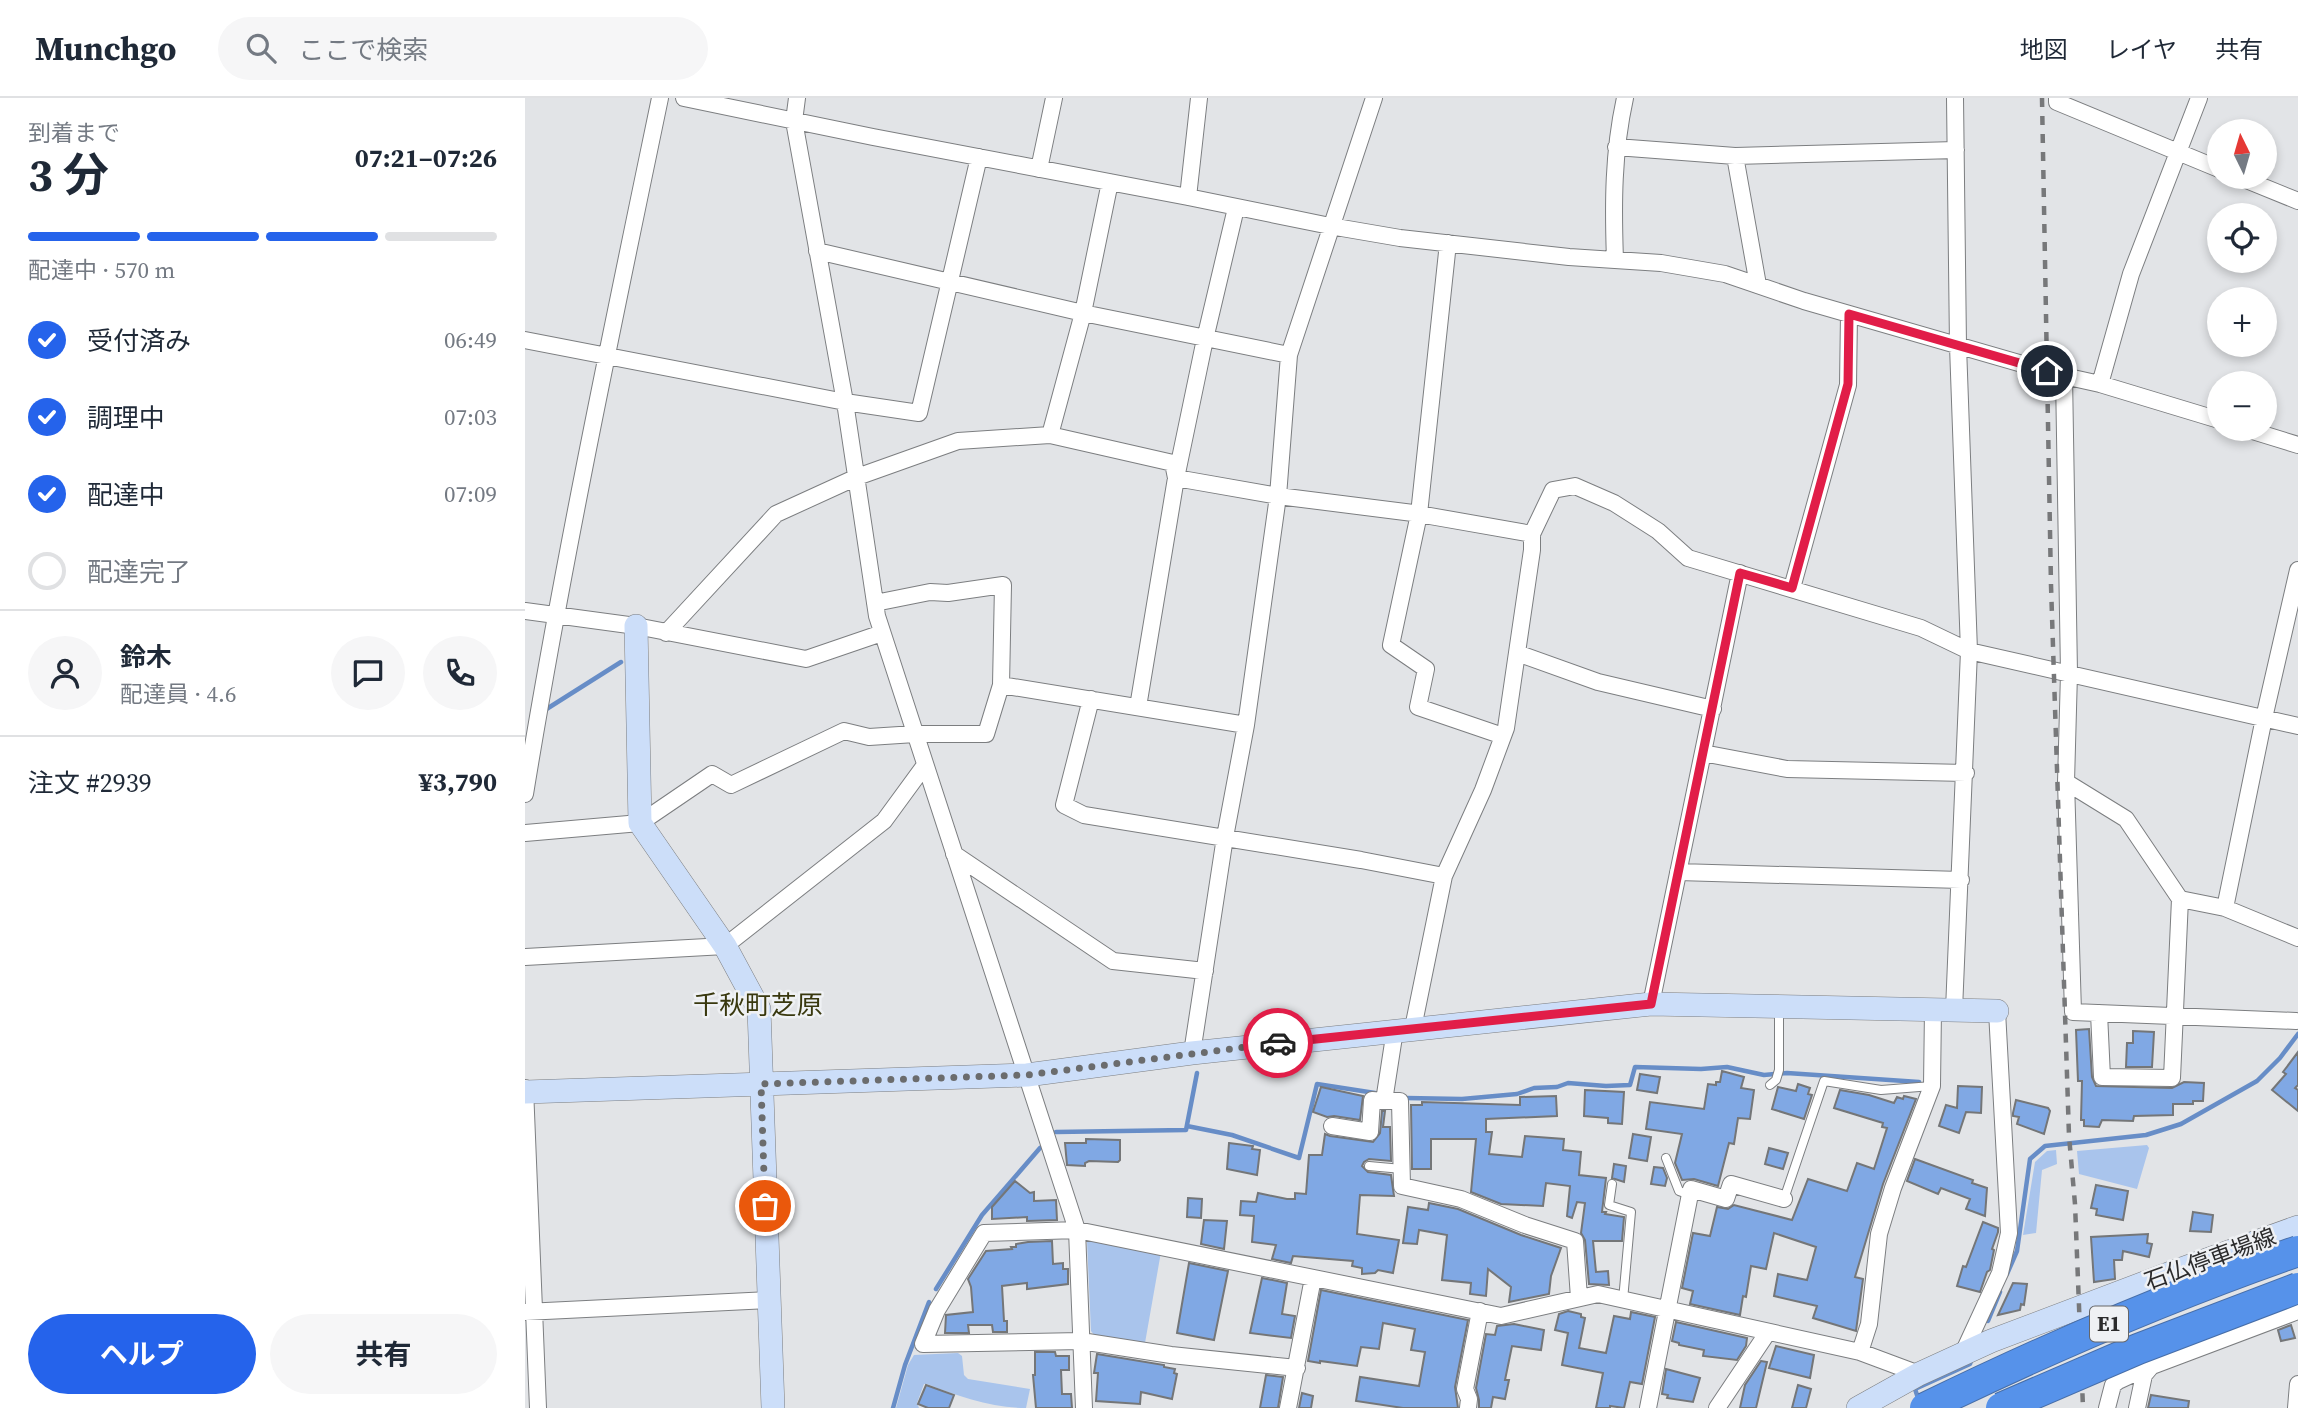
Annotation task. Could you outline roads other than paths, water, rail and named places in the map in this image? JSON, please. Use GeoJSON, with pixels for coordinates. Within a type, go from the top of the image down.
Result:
{"type":"FeatureCollection","features":[{"type":"Feature","properties":{"kind":"highway","name":"E1"},"geometry":{"type":"LineString","coordinates":[[1925,1408],[2118,1321],[2235,1273],[2298,1251]]}},
{"type":"Feature","properties":{"kind":"highway","name":"E1"},"geometry":{"type":"LineString","coordinates":[[2001,1408],[2138,1349],[2298,1288]]}},
{"type":"Feature","properties":{"kind":"street"},"geometry":{"type":"LineString","coordinates":[[525,794],[555,615],[660,98]]}},
{"type":"Feature","properties":{"kind":"street"},"geometry":{"type":"LineString","coordinates":[[684,98],[1400,238],[1674,265],[1725,274],[1849,314],[2100,384],[2207,417]]}},
{"type":"Feature","properties":{"kind":"street"},"geometry":{"type":"LineString","coordinates":[[797,98],[794,121],[845,401],[875,603],[882,633],[1077,1230],[1084,1408]]}},
{"type":"Feature","properties":{"kind":"street"},"geometry":{"type":"LineString","coordinates":[[1039,169],[1054,98]]}},
{"type":"Feature","properties":{"kind":"street"},"geometry":{"type":"LineString","coordinates":[[1188,197],[1199,98]]}},
{"type":"Feature","properties":{"kind":"street"},"geometry":{"type":"LineString","coordinates":[[1192,1053],[1225,837],[1246,725],[1278,496],[1289,355],[1374,98]]}},
{"type":"Feature","properties":{"kind":"street"},"geometry":{"type":"LineString","coordinates":[[1615,260],[1613,204],[1616,147],[1625,98]]}},
{"type":"Feature","properties":{"kind":"street"},"geometry":{"type":"LineString","coordinates":[[1860,1352],[1869,1324],[1879,1234],[1893,1188],[1932,1086],[1961,880],[1969,651],[1958,346],[1955,98]]}},
{"type":"Feature","properties":{"kind":"street"},"geometry":{"type":"LineString","coordinates":[[2057,98],[2057,102],[2207,164]]}},
{"type":"Feature","properties":{"kind":"street"},"geometry":{"type":"LineString","coordinates":[[2100,384],[2131,274],[2199,98]]}},
{"type":"Feature","properties":{"kind":"street"},"geometry":{"type":"LineString","coordinates":[[1616,147],[1735,156],[1956,150]]}},
{"type":"Feature","properties":{"kind":"street"},"geometry":{"type":"LineString","coordinates":[[1735,156],[1758,285]]}},
{"type":"Feature","properties":{"kind":"street"},"geometry":{"type":"LineString","coordinates":[[525,340],[919,413],[979,157]]}},
{"type":"Feature","properties":{"kind":"street"},"geometry":{"type":"LineString","coordinates":[[1050,435],[1083,313],[1109,182]]}},
{"type":"Feature","properties":{"kind":"street"},"geometry":{"type":"LineString","coordinates":[[2268,189],[2298,201]]}},
{"type":"Feature","properties":{"kind":"street"},"geometry":{"type":"LineString","coordinates":[[1138,707],[1176,478],[1236,208]]}},
{"type":"Feature","properties":{"kind":"street"},"geometry":{"type":"LineString","coordinates":[[1448,243],[1419,514],[1391,645],[1426,669],[1418,707],[1503,736]]}},
{"type":"Feature","properties":{"kind":"street"},"geometry":{"type":"LineString","coordinates":[[817,251],[1083,313],[1289,355]]}},
{"type":"Feature","properties":{"kind":"street"},"geometry":{"type":"LineString","coordinates":[[1792,588],[1848,384],[1849,314]]}},
{"type":"Feature","properties":{"kind":"street"},"geometry":{"type":"LineString","coordinates":[[2064,376],[2069,673],[2066,782],[2074,1012],[2297,1021]]}},
{"type":"Feature","properties":{"kind":"street"},"geometry":{"type":"LineString","coordinates":[[666,633],[776,514],[857,477],[958,441],[1050,435],[1173,463],[1176,478]]}},
{"type":"Feature","properties":{"kind":"street"},"geometry":{"type":"LineString","coordinates":[[2277,439],[2298,445]]}},
{"type":"Feature","properties":{"kind":"street"},"geometry":{"type":"LineString","coordinates":[[1176,478],[1278,496],[1419,514],[1532,534]]}},
{"type":"Feature","properties":{"kind":"street"},"geometry":{"type":"LineString","coordinates":[[1384,1101],[1444,876],[1483,790],[1503,736],[1532,550],[1532,534],[1553,490],[1576,486],[1614,503],[1658,531],[1688,558],[1921,628],[1969,651],[2298,726]]}},
{"type":"Feature","properties":{"kind":"street"},"geometry":{"type":"LineString","coordinates":[[2225,908],[2298,570]]}},
{"type":"Feature","properties":{"kind":"street"},"geometry":{"type":"LineString","coordinates":[[1651,1004],[1740,573]]}},
{"type":"Feature","properties":{"kind":"street"},"geometry":{"type":"LineString","coordinates":[[525,833],[640,823],[712,774],[731,785],[843,731],[869,737],[986,734],[1001,685],[1003,584],[948,593],[930,592],[875,603]]}},
{"type":"Feature","properties":{"kind":"street"},"geometry":{"type":"LineString","coordinates":[[525,611],[636,626],[806,659],[882,633]]}},
{"type":"Feature","properties":{"kind":"street"},"geometry":{"type":"LineString","coordinates":[[636,626],[640,823],[725,946],[759,1009],[773,1408]]}},
{"type":"Feature","properties":{"kind":"street"},"geometry":{"type":"LineString","coordinates":[[1517,653],[1598,682],[1713,709]]}},
{"type":"Feature","properties":{"kind":"street"},"geometry":{"type":"LineString","coordinates":[[1001,685],[1246,725]]}},
{"type":"Feature","properties":{"kind":"street"},"geometry":{"type":"LineString","coordinates":[[1091,699],[1064,805],[1084,816],[1225,837],[1444,876]]}},
{"type":"Feature","properties":{"kind":"street"},"geometry":{"type":"LineString","coordinates":[[1703,753],[1787,769],[1966,773]]}},
{"type":"Feature","properties":{"kind":"street"},"geometry":{"type":"LineString","coordinates":[[525,957],[725,946],[884,821],[925,765]]}},
{"type":"Feature","properties":{"kind":"street"},"geometry":{"type":"LineString","coordinates":[[2066,782],[2126,819],[2180,899],[2172,1077],[2102,1077],[2099,1013]]}},
{"type":"Feature","properties":{"kind":"street"},"geometry":{"type":"LineString","coordinates":[[954,854],[1113,961],[1205,971]]}},
{"type":"Feature","properties":{"kind":"street"},"geometry":{"type":"LineString","coordinates":[[1678,872],[1961,880]]}},
{"type":"Feature","properties":{"kind":"street"},"geometry":{"type":"LineString","coordinates":[[2180,899],[2225,908],[2298,938]]}},
{"type":"Feature","properties":{"kind":"street"},"geometry":{"type":"LineString","coordinates":[[538,1408],[530,1312],[525,1091],[1027,1075],[1192,1053],[1651,1004],[1997,1011],[2009,1233],[2000,1273],[1963,1353]]}},
{"type":"Feature","properties":{"kind":"street"},"geometry":{"type":"LineString","coordinates":[[1332,1126],[1370,1132],[1372,1100],[1400,1101],[1402,1185],[1461,1199],[1525,1225],[1575,1241],[1579,1298]]}},
{"type":"Feature","properties":{"kind":"street"},"geometry":{"type":"LineString","coordinates":[[1653,1407],[1666,1309],[1691,1189],[1725,1199],[1731,1184],[1784,1199]]}},
{"type":"Feature","properties":{"kind":"street","name":"石仏停車場線"},"geometry":{"type":"LineString","coordinates":[[1858,1408],[1919,1374],[1991,1341],[2298,1227]]}},
{"type":"Feature","properties":{"kind":"street"},"geometry":{"type":"LineString","coordinates":[[1297,1368],[1171,1355],[1081,1341],[923,1344],[937,1310],[984,1233],[1077,1230],[1501,1315],[1598,1294],[1860,1352],[1919,1374]]}},
{"type":"Feature","properties":{"kind":"street"},"geometry":{"type":"LineString","coordinates":[[1288,1408],[1313,1278]]}},
{"type":"Feature","properties":{"kind":"street"},"geometry":{"type":"LineString","coordinates":[[530,1312],[769,1300]]}},
{"type":"Feature","properties":{"kind":"street"},"geometry":{"type":"LineString","coordinates":[[1468,1408],[1469,1399],[1465,1389],[1480,1311]]}},
{"type":"Feature","properties":{"kind":"street"},"geometry":{"type":"LineString","coordinates":[[2107,1408],[2113,1385],[2118,1381],[2298,1311]]}},
{"type":"Feature","properties":{"kind":"street"},"geometry":{"type":"LineString","coordinates":[[1717,1408],[1768,1332]]}},
{"type":"Feature","properties":{"kind":"street"},"geometry":{"type":"LineString","coordinates":[[1991,1341],[2014,1408]]}},
{"type":"Feature","properties":{"kind":"street"},"geometry":{"type":"LineString","coordinates":[[2139,1401],[2144,1375],[2150,1368]]}},
{"type":"Feature","properties":{"kind":"street"},"geometry":{"type":"LineString","coordinates":[[2118,1381],[2136,1387],[2139,1401]]}},
{"type":"Feature","properties":{"kind":"street"},"geometry":{"type":"LineString","coordinates":[[2296,1408],[2298,1384]]}},
{"type":"Feature","properties":{"kind":"lane"},"geometry":{"type":"LineString","coordinates":[[1773,1082],[1779,1070],[1779,1005]]}},
{"type":"Feature","properties":{"kind":"lane"},"geometry":{"type":"LineString","coordinates":[[1784,1199],[1824,1081],[1881,1090],[1932,1086]]}},
{"type":"Feature","properties":{"kind":"lane"},"geometry":{"type":"LineString","coordinates":[[1666,1158],[1679,1191],[1690,1195]]}},
{"type":"Feature","properties":{"kind":"lane"},"geometry":{"type":"LineString","coordinates":[[1369,1166],[1402,1169]]}},
{"type":"Feature","properties":{"kind":"lane"},"geometry":{"type":"LineString","coordinates":[[1612,1184],[1609,1205],[1631,1212],[1623,1300]]}},
{"type":"Feature","properties":{"kind":"waterway"},"geometry":{"type":"LineString","coordinates":[[545,710],[621,662]]}},
{"type":"Feature","properties":{"kind":"waterway"},"geometry":{"type":"LineString","coordinates":[[2007,1274],[2017,1251],[2030,1159],[2045,1146],[2146,1135],[2181,1124],[2257,1081],[2280,1058],[2298,1034]]}},
{"type":"Feature","properties":{"kind":"waterway"},"geometry":{"type":"LineString","coordinates":[[1406,1098],[1462,1099],[1517,1094],[1534,1088],[1557,1087],[1568,1083],[1630,1085],[1635,1067],[1727,1067],[1764,1075],[1787,1073],[1919,1082]]}},
{"type":"Feature","properties":{"kind":"waterway"},"geometry":{"type":"LineString","coordinates":[[1056,1132],[1186,1130],[1197,1073]]}},
{"type":"Feature","properties":{"kind":"waterway"},"geometry":{"type":"LineString","coordinates":[[1187,1126],[1232,1135],[1299,1158],[1317,1084],[1375,1093]]}},
{"type":"Feature","properties":{"kind":"waterway"},"geometry":{"type":"LineString","coordinates":[[936,1289],[982,1215],[1040,1148]]}},
{"type":"Feature","properties":{"kind":"waterway"},"geometry":{"type":"LineString","coordinates":[[1988,1321],[2000,1292]]}},
{"type":"Feature","properties":{"kind":"waterway"},"geometry":{"type":"LineString","coordinates":[[893,1408],[905,1365],[929,1302]]}},
{"type":"Feature","properties":{"kind":"waterway"},"geometry":{"type":"LineString","coordinates":[[1918,1398],[1915,1389],[1970,1364],[1972,1359]]}},
{"type":"Feature","properties":{"kind":"railway"},"geometry":{"type":"LineString","coordinates":[[2042,98],[2051,585],[2069,1136],[2075,1204],[2083,1408]]}},
{"type":"Feature","properties":{"kind":"district","name":"千秋町芝原"},"geometry":{"type":"Point","coordinates":[758,1005]}}]}
